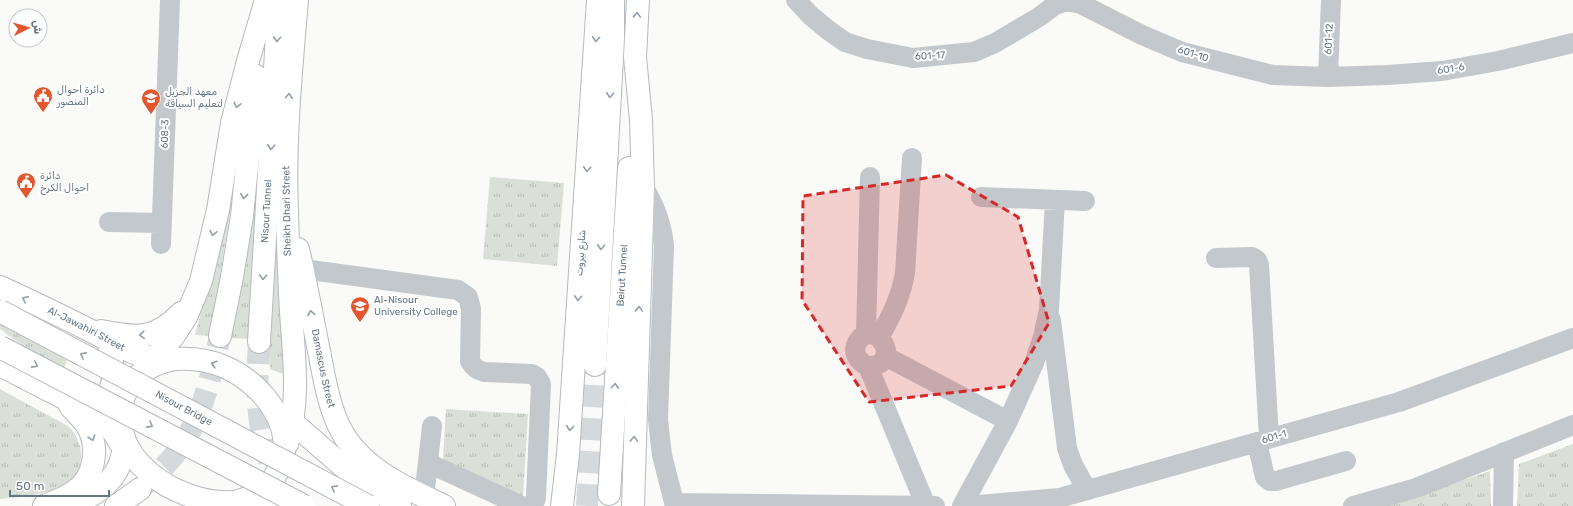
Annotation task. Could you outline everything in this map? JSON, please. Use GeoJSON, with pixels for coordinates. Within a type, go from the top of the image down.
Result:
{"type":"FeatureCollection","features":[{"type":"Feature","properties":{"kind":"main road","name":"Sheikh Dhari Street"},"geometry":{"type":"LineString","coordinates":[[282,463],[292,422],[295,402],[294,357],[288,272],[286,134],[296,0]]}},
{"type":"Feature","properties":{"kind":"main road","name":"شارع بيروت"},"geometry":{"type":"LineString","coordinates":[[562,506],[568,454],[598,0]]}},
{"type":"Feature","properties":{"kind":"main road"},"geometry":{"type":"LineString","coordinates":[[595,365],[613,39],[613,0]]}},
{"type":"Feature","properties":{"kind":"main road"},"geometry":{"type":"LineString","coordinates":[[633,506],[643,186],[641,120],[635,57],[638,0]]}},
{"type":"Feature","properties":{"kind":"main road"},"geometry":{"type":"LineString","coordinates":[[164,359],[173,337],[186,317],[201,281],[218,210],[232,124],[248,61],[269,4]]}},
{"type":"Feature","properties":{"kind":"main road"},"geometry":{"type":"LineString","coordinates":[[220,336],[242,216],[256,68],[269,4]]}},
{"type":"Feature","properties":{"kind":"main road","name":"Nisour Tunnel"},"geometry":{"type":"LineString","coordinates":[[259,342],[275,80],[269,4]]}},
{"type":"Feature","properties":{"kind":"main road","name":"Beirut Tunnel"},"geometry":{"type":"LineString","coordinates":[[617,500],[635,57]]}},
{"type":"Feature","properties":{"kind":"main road","name":"Damascus Street"},"geometry":{"type":"LineString","coordinates":[[286,177],[293,226],[326,384],[342,432],[355,449],[403,497],[424,497],[444,506]]}},
{"type":"Feature","properties":{"kind":"main road","name":"Al-Jawahiri Street"},"geometry":{"type":"LineString","coordinates":[[0,287],[85,328],[129,352],[144,358],[164,359]]}},
{"type":"Feature","properties":{"kind":"main road"},"geometry":{"type":"LineString","coordinates":[[85,328],[126,335],[150,335],[163,328],[175,318],[195,297]]}},
{"type":"Feature","properties":{"kind":"main road","name":"Nisour Bridge"},"geometry":{"type":"LineString","coordinates":[[0,311],[368,506]]}},
{"type":"Feature","properties":{"kind":"main road"},"geometry":{"type":"LineString","coordinates":[[61,396],[86,403],[96,402],[105,397],[111,389],[114,377],[114,364],[109,352],[85,328]]}},
{"type":"Feature","properties":{"kind":"main road"},"geometry":{"type":"LineString","coordinates":[[0,347],[304,506]]}},
{"type":"Feature","properties":{"kind":"main road"},"geometry":{"type":"LineString","coordinates":[[294,357],[303,414],[309,431],[316,441],[332,457],[351,470],[370,477]]}},
{"type":"Feature","properties":{"kind":"main road"},"geometry":{"type":"LineString","coordinates":[[71,506],[101,490],[116,473],[129,451],[120,419],[123,399],[127,390],[139,375],[164,359],[195,359],[215,364],[243,377],[346,469],[403,497]]}},
{"type":"Feature","properties":{"kind":"main road"},"geometry":{"type":"LineString","coordinates":[[0,365],[97,415],[109,425],[153,479],[171,490],[200,501],[215,503],[256,501],[284,506]]}},
{"type":"Feature","properties":{"kind":"main road"},"geometry":{"type":"LineString","coordinates":[[233,502],[249,498],[266,487],[282,463],[284,443],[283,430],[272,406],[259,390]]}},
{"type":"Feature","properties":{"kind":"main road"},"geometry":{"type":"LineString","coordinates":[[44,506],[75,491],[87,478],[94,462],[94,445],[88,427],[61,396]]}},
{"type":"Feature","properties":{"kind":"main road"},"geometry":{"type":"LineString","coordinates":[[342,432],[351,451],[380,488],[403,497]]}},
{"type":"Feature","properties":{"kind":"main road"},"geometry":{"type":"LineString","coordinates":[[568,454],[570,469],[569,506]]}},
{"type":"Feature","properties":{"kind":"main road"},"geometry":{"type":"LineString","coordinates":[[617,500],[630,483],[633,474]]}},
{"type":"Feature","properties":{"kind":"main road"},"geometry":{"type":"LineString","coordinates":[[116,506],[140,489]]}},
{"type":"Feature","properties":{"kind":"main road"},"geometry":{"type":"LineString","coordinates":[[172,506],[200,501]]}},
{"type":"Feature","properties":{"kind":"street","name":"608-3"},"geometry":{"type":"LineString","coordinates":[[161,244],[170,0]]}},
{"type":"Feature","properties":{"kind":"street","name":"601-17"},"geometry":{"type":"LineString","coordinates":[[796,0],[811,16],[846,42],[895,55],[923,58],[974,52],[995,43],[1055,6],[1067,1]]}},
{"type":"Feature","properties":{"kind":"street","name":"601-12"},"geometry":{"type":"LineString","coordinates":[[1328,77],[1331,0]]}},
{"type":"Feature","properties":{"kind":"street","name":"601-10"},"geometry":{"type":"LineString","coordinates":[[1067,1],[1081,4],[1142,35],[1182,52],[1273,75],[1328,77]]}},
{"type":"Feature","properties":{"kind":"street","name":"601-6"},"geometry":{"type":"LineString","coordinates":[[1328,77],[1388,76],[1442,71],[1498,61],[1573,43]]}},
{"type":"Feature","properties":{"kind":"street"},"geometry":{"type":"LineString","coordinates":[[912,158],[903,286],[894,311],[872,336],[861,338],[857,343],[855,354],[858,360],[868,366],[926,506]]}},
{"type":"Feature","properties":{"kind":"street"},"geometry":{"type":"LineString","coordinates":[[870,177],[872,336]]}},
{"type":"Feature","properties":{"kind":"street"},"geometry":{"type":"LineString","coordinates":[[643,186],[656,209],[663,234],[664,246],[658,420],[662,455],[674,504],[935,506]]}},
{"type":"Feature","properties":{"kind":"street"},"geometry":{"type":"LineString","coordinates":[[981,197],[1085,201]]}},
{"type":"Feature","properties":{"kind":"street"},"geometry":{"type":"LineString","coordinates":[[1055,200],[1050,310],[1067,448],[1073,465],[1087,490]]}},
{"type":"Feature","properties":{"kind":"street"},"geometry":{"type":"LineString","coordinates":[[109,222],[161,223]]}},
{"type":"Feature","properties":{"kind":"street"},"geometry":{"type":"LineString","coordinates":[[1216,258],[1252,257],[1257,260],[1259,265],[1265,477],[1270,482],[1276,481],[1346,461]]}},
{"type":"Feature","properties":{"kind":"street"},"geometry":{"type":"LineString","coordinates":[[302,269],[458,290],[463,292],[468,297],[471,310],[470,361],[473,366],[484,372],[532,374],[537,377],[541,384],[536,501],[530,506]]}},
{"type":"Feature","properties":{"kind":"street"},"geometry":{"type":"LineString","coordinates":[[962,506],[1008,421],[1034,363],[1050,310]]}},
{"type":"Feature","properties":{"kind":"street"},"geometry":{"type":"LineString","coordinates":[[868,366],[878,364],[885,356],[886,345],[872,336]]}},
{"type":"Feature","properties":{"kind":"street","name":"601-1"},"geometry":{"type":"LineString","coordinates":[[968,506],[1062,502],[1087,490],[1399,402],[1573,338]]}},
{"type":"Feature","properties":{"kind":"street"},"geometry":{"type":"LineString","coordinates":[[885,356],[1008,421]]}},
{"type":"Feature","properties":{"kind":"street"},"geometry":{"type":"LineString","coordinates":[[1353,506],[1416,488],[1573,425]]}},
{"type":"Feature","properties":{"kind":"street"},"geometry":{"type":"LineString","coordinates":[[424,497],[432,426]]}},
{"type":"Feature","properties":{"kind":"street"},"geometry":{"type":"LineString","coordinates":[[1503,506],[1504,452]]}},
{"type":"Feature","properties":{"kind":"street"},"geometry":{"type":"LineString","coordinates":[[428,463],[522,506]]}},
{"type":"Feature","properties":{"kind":"highlighted area"},"geometry":{"type":"Polygon","coordinates":[[[946,175],[1018,217],[1049,323],[1011,386],[869,402],[802,300],[803,196],[946,175]]]}},
{"type":"Feature","properties":{"kind":"green space"},"geometry":{"type":"Polygon","coordinates":[[[282,136],[286,375],[270,369],[268,345],[282,136]]]}},
{"type":"Feature","properties":{"kind":"green space"},"geometry":{"type":"Polygon","coordinates":[[[236,173],[211,336],[195,335],[236,173]]]}},
{"type":"Feature","properties":{"kind":"green space"},"geometry":{"type":"Polygon","coordinates":[[[258,176],[248,339],[231,338],[258,176]]]}},
{"type":"Feature","properties":{"kind":"green space"},"geometry":{"type":"Polygon","coordinates":[[[490,177],[564,183],[557,266],[483,259],[490,177]]]}},
{"type":"Feature","properties":{"kind":"green space"},"geometry":{"type":"Polygon","coordinates":[[[4,318],[70,352],[62,374],[0,329],[0,325],[4,318]]]}},
{"type":"Feature","properties":{"kind":"green space"},"geometry":{"type":"Polygon","coordinates":[[[0,389],[63,423],[74,433],[78,440],[81,459],[77,471],[70,480],[61,487],[37,495],[0,499],[0,389]]]}},
{"type":"Feature","properties":{"kind":"green space"},"geometry":{"type":"Polygon","coordinates":[[[446,409],[528,414],[523,497],[443,460],[446,409]]]}},
{"type":"Feature","properties":{"kind":"green space"},"geometry":{"type":"Polygon","coordinates":[[[1573,444],[1573,506],[1517,506],[1519,464],[1573,444]]]}},
{"type":"Feature","properties":{"kind":"green space"},"geometry":{"type":"Polygon","coordinates":[[[1490,471],[1491,506],[1386,506],[1490,471]]]}},
{"type":"Feature","properties":{"kind":"tunnel"},"geometry":{"type":"LineString","coordinates":[[140,489],[175,455],[194,423],[205,395],[220,336]]}},
{"type":"Feature","properties":{"kind":"tunnel"},"geometry":{"type":"LineString","coordinates":[[259,342],[257,377],[260,423],[271,467]]}},
{"type":"Feature","properties":{"kind":"tunnel"},"geometry":{"type":"LineString","coordinates":[[587,506],[595,365]]}},
{"type":"Feature","properties":{"kind":"place","name":"دائرة احوال المنصور"},"geometry":{"type":"Point","coordinates":[43,113]}},
{"type":"Feature","properties":{"kind":"place","name":"معهد الجزيل لتعليم السياقة"},"geometry":{"type":"Point","coordinates":[151,115]}},
{"type":"Feature","properties":{"kind":"place","name":"دائرة احوال الكرخ"},"geometry":{"type":"Point","coordinates":[26,199]}},
{"type":"Feature","properties":{"kind":"place","name":"Al-Nisour University College"},"geometry":{"type":"Point","coordinates":[360,323]}}]}
